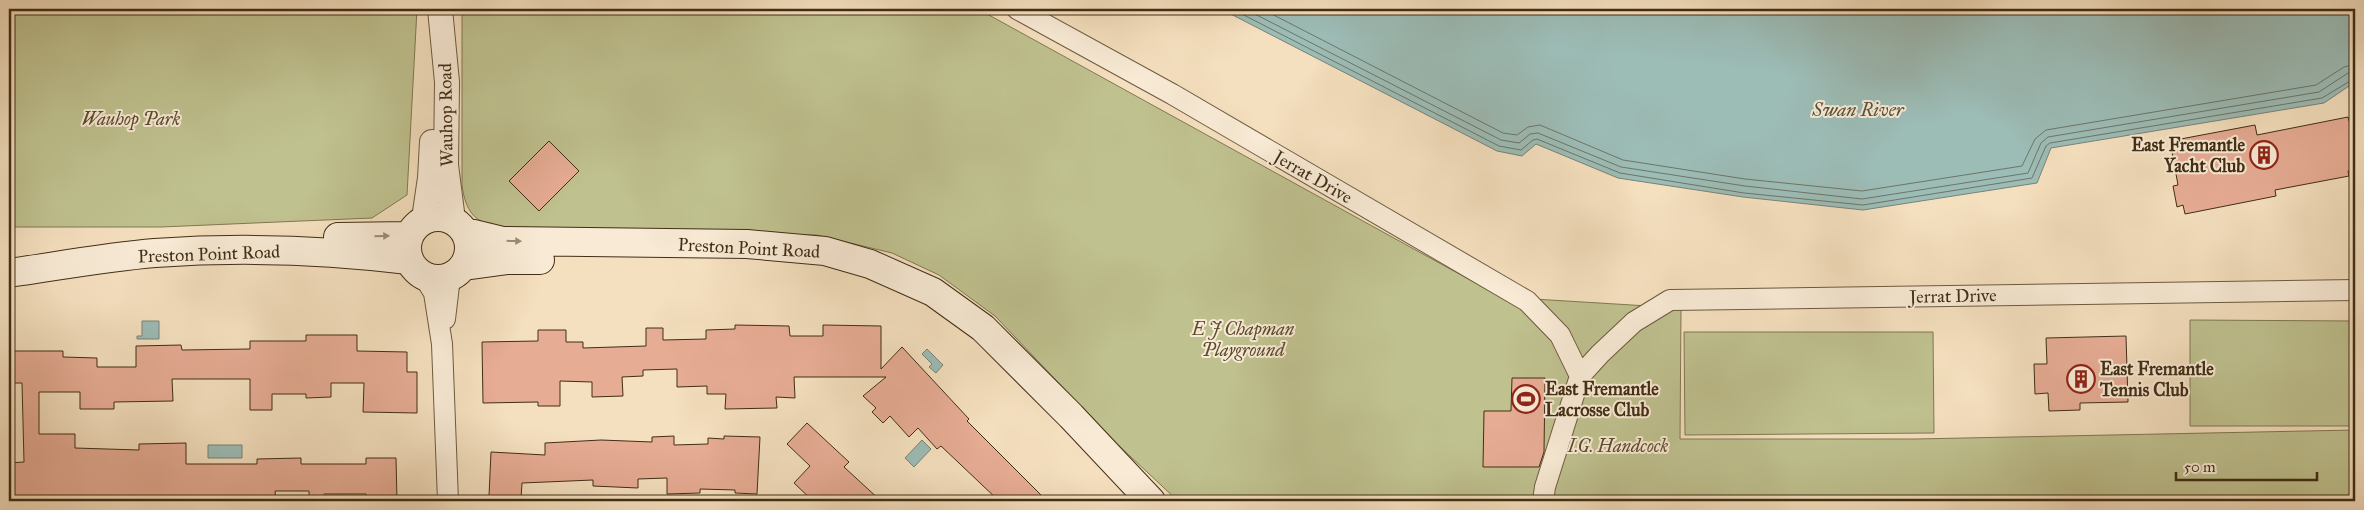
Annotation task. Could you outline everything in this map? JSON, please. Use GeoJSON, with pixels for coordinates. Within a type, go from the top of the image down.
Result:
{"type":"FeatureCollection","features":[{"type":"Feature","properties":{"kind":"main road"},"geometry":{"type":"LineString","coordinates":[[441,216],[460,226],[469,240],[470,253],[457,271],[434,279],[417,248],[441,216]]}},
{"type":"Feature","properties":{"kind":"main road","name":"Preston Point Road"},"geometry":{"type":"LineString","coordinates":[[460,226],[503,241],[748,244],[825,251],[870,264],[933,292],[982,328],[1071,416],[1152,501]]}},
{"type":"Feature","properties":{"kind":"main road","name":"Preston Point Road"},"geometry":{"type":"LineString","coordinates":[[9,259],[95,245],[176,238],[417,248]]}},
{"type":"Feature","properties":{"kind":"main road","name":"Preston Point Road"},"geometry":{"type":"LineString","coordinates":[[9,273],[90,260],[157,253],[332,252],[417,248]]}},
{"type":"Feature","properties":{"kind":"main road","name":"Preston Point Road"},"geometry":{"type":"LineString","coordinates":[[457,271],[508,260],[733,260],[789,264],[853,275],[920,303],[952,323],[974,341],[1134,501]]}},
{"type":"Feature","properties":{"kind":"street","name":"Wauhop Road"},"geometry":{"type":"LineString","coordinates":[[440,9],[448,82],[446,165],[460,226]]}},
{"type":"Feature","properties":{"kind":"street","name":"Wauhop Road"},"geometry":{"type":"LineString","coordinates":[[417,248],[430,178],[440,9]]}},
{"type":"Feature","properties":{"kind":"street","name":"Jerrat Drive"},"geometry":{"type":"LineString","coordinates":[[1017,9],[1172,94],[1527,302],[1560,335],[1580,376]]}},
{"type":"Feature","properties":{"kind":"street"},"geometry":{"type":"LineString","coordinates":[[417,248],[434,293],[442,344],[448,501]]}},
{"type":"Feature","properties":{"kind":"street"},"geometry":{"type":"LineString","coordinates":[[442,344],[457,271]]}},
{"type":"Feature","properties":{"kind":"street","name":"Jerrat Drive"},"geometry":{"type":"LineString","coordinates":[[1543,501],[1545,487],[1580,376],[1634,322],[1670,300],[2355,290]]}},
{"type":"Feature","properties":{"kind":"green space","name":"Wauhop Park"},"geometry":{"type":"Polygon","coordinates":[[[9,9],[417,9],[407,195],[372,218],[161,227],[9,227],[9,9]]]}},
{"type":"Feature","properties":{"kind":"green space","name":"E J Chapman Playground"},"geometry":{"type":"Polygon","coordinates":[[[462,9],[978,9],[1501,297],[1681,308],[1680,439],[1916,439],[2355,430],[2355,501],[1178,501],[1116,443],[995,316],[939,275],[892,253],[817,235],[535,229],[496,226],[477,219],[470,211],[465,200],[462,184],[462,9]]]}},
{"type":"Feature","properties":{"kind":"green space"},"geometry":{"type":"Polygon","coordinates":[[[2190,320],[2355,321],[2355,426],[2190,426],[2190,320]]]}},
{"type":"Feature","properties":{"kind":"green space"},"geometry":{"type":"Polygon","coordinates":[[[1684,332],[1933,332],[1934,433],[1685,435],[1684,332]]]}},
{"type":"Feature","properties":{"kind":"water","name":"Swan River"},"geometry":{"type":"Polygon","coordinates":[[[1221,9],[2355,9],[2355,82],[2324,103],[2051,148],[2037,183],[1863,210],[1743,197],[1618,178],[1536,144],[1522,156],[1497,151],[1221,9]]]}},
{"type":"Feature","properties":{"kind":"water"},"geometry":{"type":"Polygon","coordinates":[[[142,321],[159,321],[159,339],[137,339],[137,336],[142,336],[142,321]]]}},
{"type":"Feature","properties":{"kind":"water"},"geometry":{"type":"Polygon","coordinates":[[[927,349],[943,365],[936,373],[929,367],[932,364],[922,354],[927,349]]]}},
{"type":"Feature","properties":{"kind":"water"},"geometry":{"type":"Polygon","coordinates":[[[922,440],[931,449],[914,467],[905,458],[922,440]]]}},
{"type":"Feature","properties":{"kind":"water"},"geometry":{"type":"Polygon","coordinates":[[[208,445],[242,445],[242,458],[208,458],[208,445]]]}},
{"type":"Feature","properties":{"kind":"building","name":"East Fremantle Yacht Club"},"geometry":{"type":"Polygon","coordinates":[[[2348,117],[2350,124],[2355,123],[2355,169],[2348,171],[2349,176],[2275,190],[2276,196],[2185,214],[2183,205],[2177,207],[2173,186],[2178,185],[2170,141],[2255,125],[2257,135],[2348,117]]]}},
{"type":"Feature","properties":{"kind":"building"},"geometry":{"type":"Polygon","coordinates":[[[549,141],[579,171],[539,211],[509,181],[549,141]]]}},
{"type":"Feature","properties":{"kind":"building"},"geometry":{"type":"Polygon","coordinates":[[[735,325],[789,326],[790,336],[823,336],[823,325],[881,326],[881,369],[902,347],[969,419],[967,421],[1047,501],[999,501],[941,446],[937,449],[918,428],[909,437],[890,416],[883,423],[872,412],[876,408],[863,396],[886,377],[794,377],[795,398],[776,397],[777,408],[725,409],[726,394],[707,394],[707,386],[677,387],[677,369],[643,370],[643,376],[622,377],[623,396],[592,397],[592,382],[560,381],[560,406],[538,406],[538,402],[483,403],[482,342],[538,341],[538,330],[566,330],[566,342],[583,342],[583,348],[646,346],[646,328],[663,328],[663,340],[706,339],[706,330],[735,329],[735,325]]]}},
{"type":"Feature","properties":{"kind":"building"},"geometry":{"type":"Polygon","coordinates":[[[306,335],[357,335],[357,351],[407,352],[407,372],[417,372],[417,413],[363,412],[364,383],[331,383],[331,397],[306,398],[306,394],[272,394],[272,410],[250,410],[250,379],[172,379],[173,401],[114,402],[114,409],[80,409],[80,392],[39,392],[39,434],[75,434],[75,448],[139,450],[139,444],[186,443],[186,464],[257,464],[257,459],[301,458],[301,464],[366,464],[366,458],[396,458],[397,501],[367,501],[366,494],[324,494],[324,498],[309,498],[309,491],[275,491],[276,500],[9,501],[9,463],[24,462],[22,383],[9,383],[9,351],[63,351],[63,357],[97,358],[97,367],[136,367],[136,346],[181,345],[182,350],[250,349],[250,341],[306,341],[306,335]]]}},
{"type":"Feature","properties":{"kind":"building","name":"East Fremantle Tennis Club"},"geometry":{"type":"Polygon","coordinates":[[[2126,336],[2128,402],[2080,403],[2080,410],[2049,411],[2048,393],[2035,394],[2034,364],[2047,364],[2046,338],[2126,336]]]}},
{"type":"Feature","properties":{"kind":"building"},"geometry":{"type":"Polygon","coordinates":[[[1512,378],[1545,378],[1544,452],[1539,467],[1483,467],[1484,411],[1511,411],[1512,378]]]}},
{"type":"Feature","properties":{"kind":"building"},"geometry":{"type":"Polygon","coordinates":[[[807,423],[849,462],[844,467],[881,501],[813,501],[794,483],[810,466],[787,444],[807,423]]]}},
{"type":"Feature","properties":{"kind":"building"},"geometry":{"type":"Polygon","coordinates":[[[674,436],[674,445],[708,444],[708,438],[724,439],[724,436],[760,437],[757,494],[735,493],[735,490],[700,489],[700,493],[667,494],[667,478],[638,479],[638,488],[593,486],[593,480],[522,483],[521,498],[489,496],[491,452],[545,455],[545,443],[601,440],[652,442],[652,437],[674,436]]]}},
{"type":"Feature","properties":{"kind":"place","name":"East Fremantle Yacht Club"},"geometry":{"type":"Point","coordinates":[2264,155]}},
{"type":"Feature","properties":{"kind":"place","name":"East Fremantle Tennis Club"},"geometry":{"type":"Point","coordinates":[2081,379]}},
{"type":"Feature","properties":{"kind":"place","name":"East Fremantle Lacrosse Club"},"geometry":{"type":"Point","coordinates":[1526,399]}},
{"type":"Feature","properties":{"kind":"park label","name":"I.G. Handcock"},"geometry":{"type":"Point","coordinates":[1618,446]}}]}
